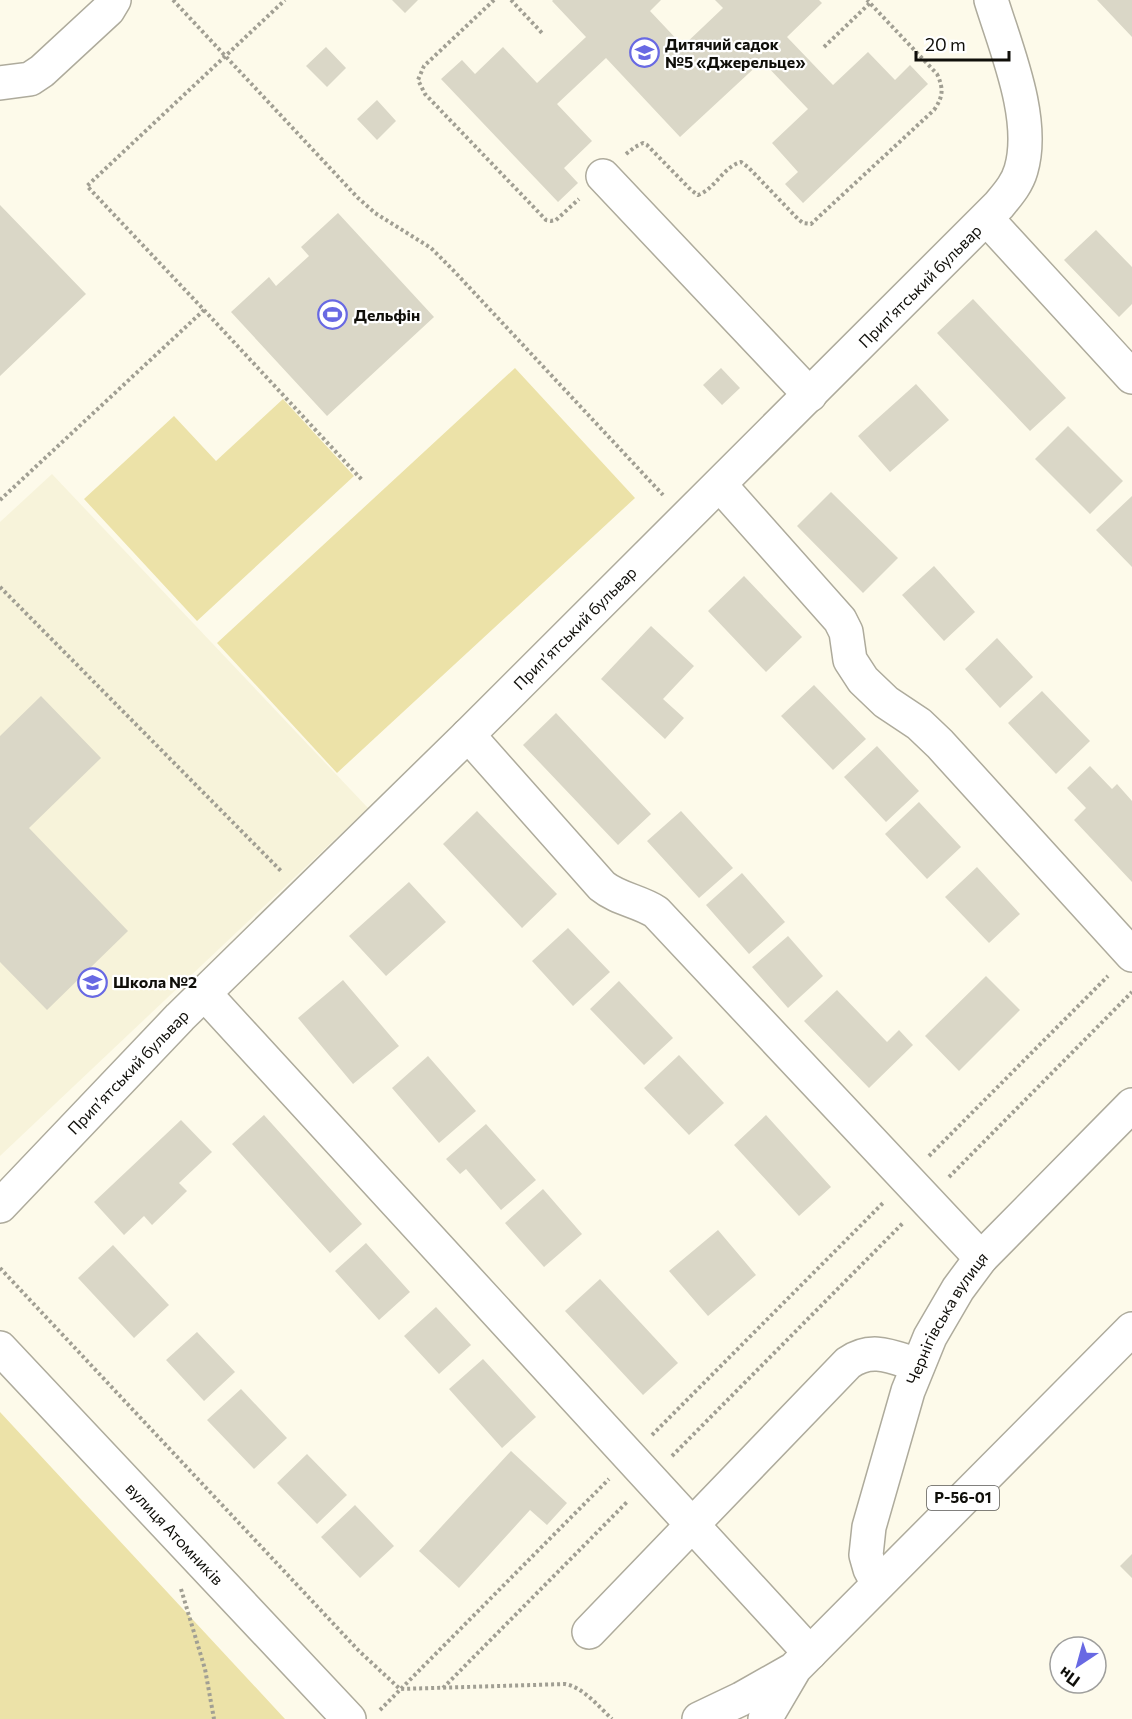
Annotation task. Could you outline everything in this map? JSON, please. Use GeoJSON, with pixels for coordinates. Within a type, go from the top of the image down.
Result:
{"type":"FeatureCollection","features":[{"type":"Feature","properties":{"kind":"street"},"geometry":{"type":"LineString","coordinates":[[0,84],[30,79],[42,71],[108,10],[114,0]]}},
{"type":"Feature","properties":{"kind":"street","name":"Припʼятський бульвар"},"geometry":{"type":"LineString","coordinates":[[0,1206],[204,993],[686,519],[987,219],[1011,190],[1022,168],[1024,137],[1018,91],[991,0]]}},
{"type":"Feature","properties":{"kind":"street"},"geometry":{"type":"LineString","coordinates":[[603,176],[810,395]]}},
{"type":"Feature","properties":{"kind":"street"},"geometry":{"type":"LineString","coordinates":[[987,219],[1132,377]]}},
{"type":"Feature","properties":{"kind":"street"},"geometry":{"type":"LineString","coordinates":[[720,485],[840,620],[846,632],[850,660],[863,681],[886,702],[919,724],[940,744],[1131,954]]}},
{"type":"Feature","properties":{"kind":"street"},"geometry":{"type":"LineString","coordinates":[[468,735],[602,886],[610,892],[656,912],[981,1258]]}},
{"type":"Feature","properties":{"kind":"street"},"geometry":{"type":"LineString","coordinates":[[204,993],[693,1526],[803,1661]]}},
{"type":"Feature","properties":{"kind":"street","name":"Чернігівська вулиця"},"geometry":{"type":"LineString","coordinates":[[879,1584],[870,1569],[866,1555],[878,1491],[908,1391],[946,1307],[981,1258],[1132,1106]]}},
{"type":"Feature","properties":{"kind":"street","name":"Р-56-01"},"geometry":{"type":"LineString","coordinates":[[765,1719],[803,1661],[1132,1329]]}},
{"type":"Feature","properties":{"kind":"street","name":"вулиця Атомників"},"geometry":{"type":"LineString","coordinates":[[0,1348],[363,1715]]}},
{"type":"Feature","properties":{"kind":"street"},"geometry":{"type":"LineString","coordinates":[[589,1632],[848,1364],[857,1357],[872,1353],[918,1365]]}},
{"type":"Feature","properties":{"kind":"street","name":"Р-56-01"},"geometry":{"type":"LineString","coordinates":[[699,1719],[741,1699],[803,1661]]}},
{"type":"Feature","properties":{"kind":"path"},"geometry":{"type":"LineString","coordinates":[[173,0],[358,198],[375,213],[431,248],[453,270],[686,519]]}},
{"type":"Feature","properties":{"kind":"path"},"geometry":{"type":"LineString","coordinates":[[285,0],[87,186],[363,481]]}},
{"type":"Feature","properties":{"kind":"path"},"geometry":{"type":"LineString","coordinates":[[494,0],[424,66],[418,80],[420,86],[531,206],[546,220],[551,221],[556,220],[635,147],[643,143],[698,195],[733,165],[741,162],[803,224],[812,224],[934,110],[943,93],[937,74],[868,2],[824,47]]}},
{"type":"Feature","properties":{"kind":"path"},"geometry":{"type":"LineString","coordinates":[[511,0],[542,33]]}},
{"type":"Feature","properties":{"kind":"path"},"geometry":{"type":"LineString","coordinates":[[0,500],[204,310]]}},
{"type":"Feature","properties":{"kind":"path"},"geometry":{"type":"LineString","coordinates":[[0,587],[304,895]]}},
{"type":"Feature","properties":{"kind":"path"},"geometry":{"type":"LineString","coordinates":[[363,1715],[400,1689],[640,1468],[916,1190],[1131,954]]}},
{"type":"Feature","properties":{"kind":"path"},"geometry":{"type":"LineString","coordinates":[[443,1688],[640,1468],[916,1190],[1132,992]]}},
{"type":"Feature","properties":{"kind":"path"},"geometry":{"type":"LineString","coordinates":[[0,1268],[359,1652],[400,1689],[558,1683],[572,1685],[612,1719]]}},
{"type":"Feature","properties":{"kind":"path"},"geometry":{"type":"LineString","coordinates":[[178,1582],[205,1669],[214,1719]]}},
{"type":"Feature","properties":{"kind":"shaded area"},"geometry":{"type":"Polygon","coordinates":[[[515,368],[635,498],[337,773],[217,643],[515,368]]]}},
{"type":"Feature","properties":{"kind":"shaded area"},"geometry":{"type":"Polygon","coordinates":[[[283,399],[354,476],[197,621],[84,499],[174,416],[216,461],[283,399]]]}},
{"type":"Feature","properties":{"kind":"shaded area","name":"Школа №2"},"geometry":{"type":"Polygon","coordinates":[[[52,474],[368,808],[0,1156],[0,522],[52,474]]]}},
{"type":"Feature","properties":{"kind":"shaded area"},"geometry":{"type":"Polygon","coordinates":[[[0,1412],[285,1719],[0,1719],[0,1412]]]}},
{"type":"Feature","properties":{"kind":"building"},"geometry":{"type":"Polygon","coordinates":[[[392,0],[418,0],[405,13],[392,0]]]}},
{"type":"Feature","properties":{"kind":"building"},"geometry":{"type":"Polygon","coordinates":[[[553,0],[661,0],[650,11],[683,46],[723,8],[715,0],[819,0],[822,3],[787,37],[833,85],[868,52],[895,80],[910,65],[928,84],[803,203],[785,184],[798,172],[772,143],[808,109],[762,61],[680,137],[606,58],[557,104],[592,141],[564,168],[578,183],[558,202],[441,79],[462,60],[475,74],[503,47],[537,83],[586,37],[553,0]]]}},
{"type":"Feature","properties":{"kind":"building"},"geometry":{"type":"Polygon","coordinates":[[[1097,0],[1132,0],[1132,37],[1097,0]]]}},
{"type":"Feature","properties":{"kind":"building"},"geometry":{"type":"Polygon","coordinates":[[[326,47],[346,68],[327,87],[306,66],[326,47]]]}},
{"type":"Feature","properties":{"kind":"building"},"geometry":{"type":"Polygon","coordinates":[[[377,100],[396,121],[377,140],[357,119],[377,100]]]}},
{"type":"Feature","properties":{"kind":"building"},"geometry":{"type":"Polygon","coordinates":[[[0,205],[86,294],[0,376],[0,205]]]}},
{"type":"Feature","properties":{"kind":"building","name":"Дельфін"},"geometry":{"type":"Polygon","coordinates":[[[338,213],[434,317],[327,416],[231,312],[269,277],[276,286],[309,256],[301,247],[338,213]]]}},
{"type":"Feature","properties":{"kind":"building"},"geometry":{"type":"Polygon","coordinates":[[[1096,230],[1132,267],[1132,304],[1119,317],[1064,260],[1096,230]]]}},
{"type":"Feature","properties":{"kind":"building"},"geometry":{"type":"Polygon","coordinates":[[[973,299],[1066,398],[1030,431],[937,333],[973,299]]]}},
{"type":"Feature","properties":{"kind":"building"},"geometry":{"type":"Polygon","coordinates":[[[721,368],[740,388],[722,405],[703,385],[721,368]]]}},
{"type":"Feature","properties":{"kind":"building"},"geometry":{"type":"Polygon","coordinates":[[[916,384],[949,420],[890,472],[858,436],[916,384]]]}},
{"type":"Feature","properties":{"kind":"building"},"geometry":{"type":"Polygon","coordinates":[[[1068,426],[1123,481],[1090,514],[1035,459],[1068,426]]]}},
{"type":"Feature","properties":{"kind":"building"},"geometry":{"type":"Polygon","coordinates":[[[831,492],[898,558],[863,593],[797,526],[831,492]]]}},
{"type":"Feature","properties":{"kind":"building"},"geometry":{"type":"Polygon","coordinates":[[[1132,496],[1132,567],[1096,530],[1132,496]]]}},
{"type":"Feature","properties":{"kind":"building"},"geometry":{"type":"Polygon","coordinates":[[[934,566],[975,612],[944,641],[902,595],[934,566]]]}},
{"type":"Feature","properties":{"kind":"building"},"geometry":{"type":"Polygon","coordinates":[[[744,576],[802,637],[766,672],[708,611],[744,576]]]}},
{"type":"Feature","properties":{"kind":"building"},"geometry":{"type":"Polygon","coordinates":[[[651,626],[694,666],[663,699],[684,718],[665,739],[601,679],[651,626]]]}},
{"type":"Feature","properties":{"kind":"building"},"geometry":{"type":"Polygon","coordinates":[[[997,638],[1033,677],[1000,708],[965,669],[997,638]]]}},
{"type":"Feature","properties":{"kind":"building"},"geometry":{"type":"Polygon","coordinates":[[[814,685],[866,739],[833,770],[781,716],[814,685]]]}},
{"type":"Feature","properties":{"kind":"building"},"geometry":{"type":"Polygon","coordinates":[[[1042,691],[1090,741],[1056,774],[1008,723],[1042,691]]]}},
{"type":"Feature","properties":{"kind":"building"},"geometry":{"type":"Polygon","coordinates":[[[41,696],[101,758],[29,828],[128,931],[47,1010],[0,962],[0,736],[41,696]]]}},
{"type":"Feature","properties":{"kind":"building"},"geometry":{"type":"Polygon","coordinates":[[[556,713],[651,814],[618,845],[523,745],[556,713]]]}},
{"type":"Feature","properties":{"kind":"building"},"geometry":{"type":"Polygon","coordinates":[[[877,746],[919,791],[886,822],[844,777],[877,746]]]}},
{"type":"Feature","properties":{"kind":"building"},"geometry":{"type":"Polygon","coordinates":[[[1090,766],[1112,789],[1117,784],[1132,801],[1132,882],[1074,820],[1086,808],[1067,788],[1090,766]]]}},
{"type":"Feature","properties":{"kind":"building"},"geometry":{"type":"Polygon","coordinates":[[[919,802],[961,847],[927,879],[885,834],[919,802]]]}},
{"type":"Feature","properties":{"kind":"building"},"geometry":{"type":"Polygon","coordinates":[[[477,811],[557,894],[522,928],[443,844],[477,811]]]}},
{"type":"Feature","properties":{"kind":"building"},"geometry":{"type":"Polygon","coordinates":[[[681,811],[733,868],[699,898],[647,841],[681,811]]]}},
{"type":"Feature","properties":{"kind":"building"},"geometry":{"type":"Polygon","coordinates":[[[977,867],[1020,914],[989,943],[945,897],[977,867]]]}},
{"type":"Feature","properties":{"kind":"building"},"geometry":{"type":"Polygon","coordinates":[[[742,873],[785,922],[749,954],[706,905],[742,873]]]}},
{"type":"Feature","properties":{"kind":"building"},"geometry":{"type":"Polygon","coordinates":[[[409,882],[446,922],[386,976],[349,936],[409,882]]]}},
{"type":"Feature","properties":{"kind":"building"},"geometry":{"type":"Polygon","coordinates":[[[568,928],[610,972],[573,1006],[532,961],[568,928]]]}},
{"type":"Feature","properties":{"kind":"building"},"geometry":{"type":"Polygon","coordinates":[[[788,936],[823,976],[788,1008],[752,967],[788,936]]]}},
{"type":"Feature","properties":{"kind":"building"},"geometry":{"type":"Polygon","coordinates":[[[986,976],[1020,1010],[959,1071],[925,1036],[986,976]]]}},
{"type":"Feature","properties":{"kind":"building"},"geometry":{"type":"Polygon","coordinates":[[[343,980],[399,1046],[353,1084],[298,1018],[343,980]]]}},
{"type":"Feature","properties":{"kind":"building"},"geometry":{"type":"Polygon","coordinates":[[[619,981],[673,1038],[644,1065],[590,1009],[619,981]]]}},
{"type":"Feature","properties":{"kind":"building"},"geometry":{"type":"Polygon","coordinates":[[[837,990],[887,1042],[899,1030],[913,1045],[869,1088],[804,1021],[837,990]]]}},
{"type":"Feature","properties":{"kind":"building"},"geometry":{"type":"Polygon","coordinates":[[[679,1055],[724,1103],[689,1135],[644,1088],[679,1055]]]}},
{"type":"Feature","properties":{"kind":"building"},"geometry":{"type":"Polygon","coordinates":[[[428,1056],[476,1111],[439,1143],[392,1088],[428,1056]]]}},
{"type":"Feature","properties":{"kind":"building"},"geometry":{"type":"Polygon","coordinates":[[[264,1115],[362,1224],[330,1253],[232,1144],[264,1115]]]}},
{"type":"Feature","properties":{"kind":"building"},"geometry":{"type":"Polygon","coordinates":[[[766,1115],[831,1187],[799,1216],[734,1145],[766,1115]]]}},
{"type":"Feature","properties":{"kind":"building"},"geometry":{"type":"Polygon","coordinates":[[[181,1120],[212,1152],[179,1183],[187,1191],[152,1225],[144,1216],[124,1235],[94,1202],[181,1120]]]}},
{"type":"Feature","properties":{"kind":"building"},"geometry":{"type":"Polygon","coordinates":[[[486,1124],[536,1180],[501,1210],[466,1169],[460,1174],[446,1159],[486,1124]]]}},
{"type":"Feature","properties":{"kind":"building"},"geometry":{"type":"Polygon","coordinates":[[[543,1189],[582,1234],[544,1267],[505,1223],[543,1189]]]}},
{"type":"Feature","properties":{"kind":"building"},"geometry":{"type":"Polygon","coordinates":[[[718,1230],[756,1275],[708,1316],[669,1271],[718,1230]]]}},
{"type":"Feature","properties":{"kind":"building"},"geometry":{"type":"Polygon","coordinates":[[[366,1243],[410,1292],[379,1320],[335,1271],[366,1243]]]}},
{"type":"Feature","properties":{"kind":"building"},"geometry":{"type":"Polygon","coordinates":[[[113,1245],[169,1305],[134,1338],[78,1278],[113,1245]]]}},
{"type":"Feature","properties":{"kind":"building"},"geometry":{"type":"Polygon","coordinates":[[[600,1279],[678,1363],[643,1395],[565,1311],[600,1279]]]}},
{"type":"Feature","properties":{"kind":"building"},"geometry":{"type":"Polygon","coordinates":[[[436,1307],[471,1345],[439,1374],[404,1336],[436,1307]]]}},
{"type":"Feature","properties":{"kind":"building"},"geometry":{"type":"Polygon","coordinates":[[[197,1332],[235,1372],[204,1401],[166,1360],[197,1332]]]}},
{"type":"Feature","properties":{"kind":"building"},"geometry":{"type":"Polygon","coordinates":[[[483,1359],[536,1417],[502,1448],[449,1389],[483,1359]]]}},
{"type":"Feature","properties":{"kind":"building"},"geometry":{"type":"Polygon","coordinates":[[[241,1389],[287,1438],[254,1469],[207,1420],[241,1389]]]}},
{"type":"Feature","properties":{"kind":"building"},"geometry":{"type":"Polygon","coordinates":[[[511,1451],[567,1503],[547,1525],[530,1510],[459,1588],[419,1551],[511,1451]]]}},
{"type":"Feature","properties":{"kind":"building"},"geometry":{"type":"Polygon","coordinates":[[[307,1454],[347,1495],[317,1524],[277,1483],[307,1454]]]}},
{"type":"Feature","properties":{"kind":"building"},"geometry":{"type":"Polygon","coordinates":[[[355,1505],[394,1546],[360,1578],[321,1537],[355,1505]]]}},
{"type":"Feature","properties":{"kind":"building"},"geometry":{"type":"Polygon","coordinates":[[[1132,1554],[1132,1578],[1120,1566],[1132,1554]]]}},
{"type":"Feature","properties":{"kind":"place","name":"Дитячий садок №5 «Джерельце»"},"geometry":{"type":"Point","coordinates":[644,53]}},
{"type":"Feature","properties":{"kind":"place","name":"Дельфін"},"geometry":{"type":"Point","coordinates":[333,315]}},
{"type":"Feature","properties":{"kind":"place","name":"Школа №2"},"geometry":{"type":"Point","coordinates":[92,982]}}]}
